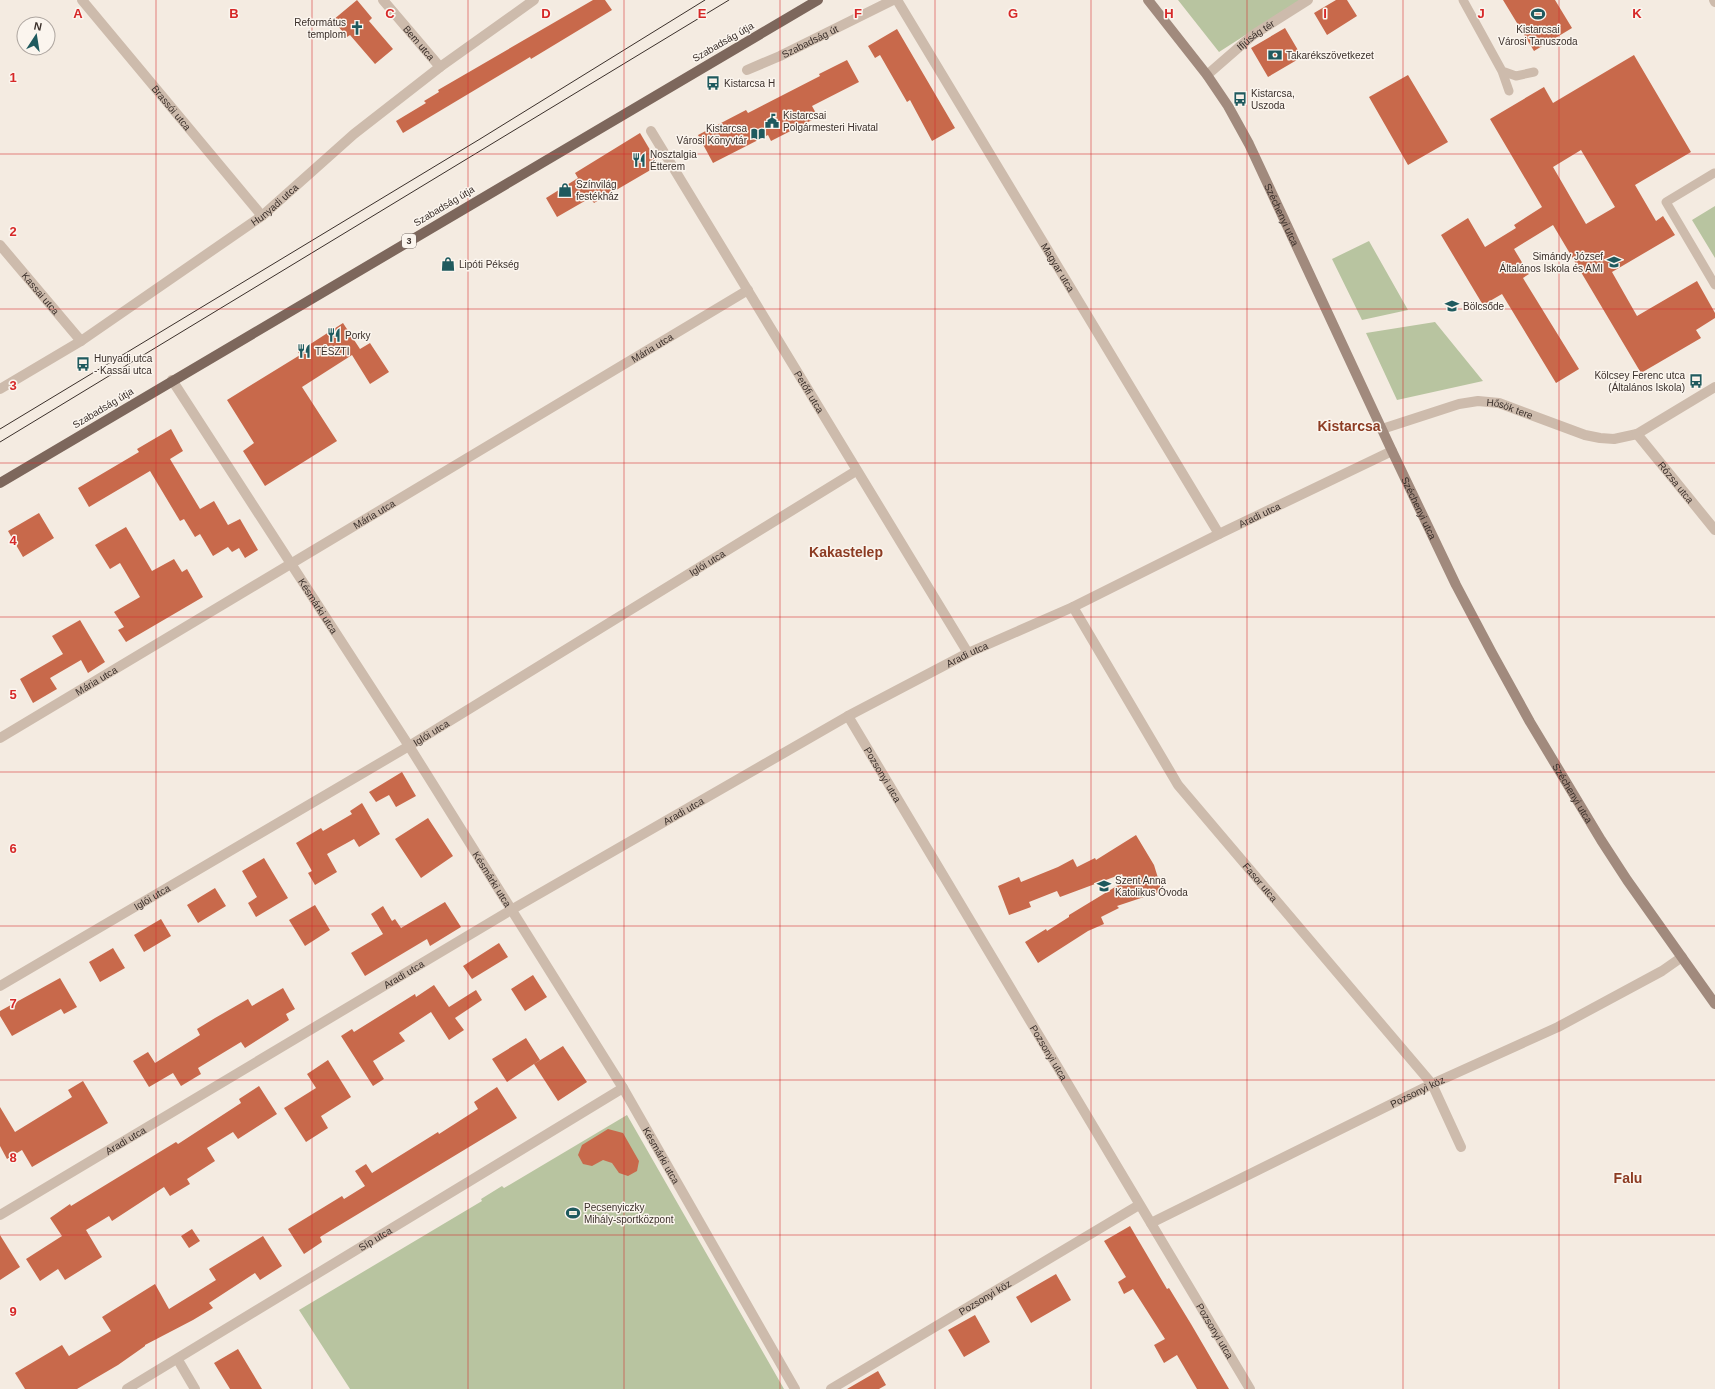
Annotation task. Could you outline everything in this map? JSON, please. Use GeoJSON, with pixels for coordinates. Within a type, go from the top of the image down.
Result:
{"type":"FeatureCollection","features":[{"type":"Feature","properties":{"kind":"main road","name":"Szabadság útja"},"geometry":{"type":"LineString","coordinates":[[0,483],[172,380],[818,0]]}},
{"type":"Feature","properties":{"kind":"main road","name":"Széchenyi utca"},"geometry":{"type":"LineString","coordinates":[[1148,0],[1207,75],[1228,106],[1249,144],[1392,452],[1456,585],[1530,722],[1623,873],[1715,1004]]}},
{"type":"Feature","properties":{"kind":"street","name":"Brassói utca"},"geometry":{"type":"LineString","coordinates":[[82,0],[262,216]]}},
{"type":"Feature","properties":{"kind":"street","name":"Bem utca"},"geometry":{"type":"LineString","coordinates":[[383,0],[440,67]]}},
{"type":"Feature","properties":{"kind":"street","name":"Hunyadi utca"},"geometry":{"type":"LineString","coordinates":[[0,389],[81,341],[262,216],[354,134],[440,67],[534,0]]}},
{"type":"Feature","properties":{"kind":"street","name":"Szabadság út"},"geometry":{"type":"LineString","coordinates":[[746,70],[780,56],[893,0]]}},
{"type":"Feature","properties":{"kind":"street","name":"Magyar utca"},"geometry":{"type":"LineString","coordinates":[[897,0],[1219,534]]}},
{"type":"Feature","properties":{"kind":"street","name":"Ifjúság tér"},"geometry":{"type":"LineString","coordinates":[[1207,75],[1253,35],[1308,0]]}},
{"type":"Feature","properties":{"kind":"street","name":"Petőfi utca"},"geometry":{"type":"LineString","coordinates":[[651,131],[856,471],[968,653]]}},
{"type":"Feature","properties":{"kind":"street","name":"Kassai utca"},"geometry":{"type":"LineString","coordinates":[[0,245],[81,341]]}},
{"type":"Feature","properties":{"kind":"street","name":"Mária utca"},"geometry":{"type":"LineString","coordinates":[[0,738],[748,290]]}},
{"type":"Feature","properties":{"kind":"street","name":"Késmárki utca"},"geometry":{"type":"LineString","coordinates":[[172,380],[409,746],[623,1088],[795,1389]]}},
{"type":"Feature","properties":{"kind":"street","name":"Hősök tere"},"geometry":{"type":"LineString","coordinates":[[1382,430],[1459,404],[1478,401],[1499,403],[1585,435],[1614,439],[1637,434],[1715,387]]}},
{"type":"Feature","properties":{"kind":"street","name":"Rózsa utca"},"geometry":{"type":"LineString","coordinates":[[1637,434],[1715,530]]}},
{"type":"Feature","properties":{"kind":"street","name":"Aradi utca"},"geometry":{"type":"LineString","coordinates":[[0,1215],[511,910],[848,716],[968,653],[1073,607],[1219,534],[1392,452]]}},
{"type":"Feature","properties":{"kind":"street","name":"Iglói utca"},"geometry":{"type":"LineString","coordinates":[[0,986],[409,746],[856,471]]}},
{"type":"Feature","properties":{"kind":"street","name":"Fasor utca"},"geometry":{"type":"LineString","coordinates":[[1073,607],[1178,785],[1432,1084],[1462,1147]]}},
{"type":"Feature","properties":{"kind":"street","name":"Pozsonyi utca"},"geometry":{"type":"LineString","coordinates":[[848,716],[1250,1389]]}},
{"type":"Feature","properties":{"kind":"street","name":"Pozsonyi köz"},"geometry":{"type":"LineString","coordinates":[[1151,1223],[1432,1084],[1558,1027],[1662,971],[1682,957]]}},
{"type":"Feature","properties":{"kind":"street","name":"Síp utca"},"geometry":{"type":"LineString","coordinates":[[127,1389],[178,1360],[623,1088]]}},
{"type":"Feature","properties":{"kind":"street","name":"Pozsonyi köz"},"geometry":{"type":"LineString","coordinates":[[831,1389],[1139,1205]]}},
{"type":"Feature","properties":{"kind":"street"},"geometry":{"type":"LineString","coordinates":[[178,1360],[195,1389]]}},
{"type":"Feature","properties":{"kind":"lane"},"geometry":{"type":"LineString","coordinates":[[1463,0],[1502,71],[1509,91]]}},
{"type":"Feature","properties":{"kind":"lane"},"geometry":{"type":"LineString","coordinates":[[1502,71],[1516,76],[1534,72]]}},
{"type":"Feature","properties":{"kind":"lane"},"geometry":{"type":"LineString","coordinates":[[1714,173],[1666,202],[1715,285]]}},
{"type":"Feature","properties":{"kind":"green space"},"geometry":{"type":"Polygon","coordinates":[[[1178,0],[1300,0],[1219,52],[1178,0]]]}},
{"type":"Feature","properties":{"kind":"green space"},"geometry":{"type":"Polygon","coordinates":[[[1715,206],[1715,258],[1692,220],[1715,206]]]}},
{"type":"Feature","properties":{"kind":"green space"},"geometry":{"type":"Polygon","coordinates":[[[1369,241],[1408,310],[1362,320],[1332,259],[1369,241]]]}},
{"type":"Feature","properties":{"kind":"green space"},"geometry":{"type":"Polygon","coordinates":[[[1435,322],[1483,381],[1397,400],[1366,333],[1435,322]]]}},
{"type":"Feature","properties":{"kind":"green space","name":"Pecsenyiczky Mihály-sportközpont"},"geometry":{"type":"Polygon","coordinates":[[[627,1115],[784,1389],[350,1389],[299,1310],[482,1201],[481,1199],[502,1186],[504,1188],[627,1115]]]}},
{"type":"Feature","properties":{"kind":"building","name":"Református templom"},"geometry":{"type":"Polygon","coordinates":[[[357,0],[372,18],[369,21],[393,49],[375,64],[350,35],[347,37],[333,20],[357,0]]]}},
{"type":"Feature","properties":{"kind":"building"},"geometry":{"type":"Polygon","coordinates":[[[593,0],[605,0],[612,10],[403,133],[396,121],[426,103],[424,101],[439,92],[438,90],[593,0]]]}},
{"type":"Feature","properties":{"kind":"building"},"geometry":{"type":"Polygon","coordinates":[[[1336,0],[1347,0],[1357,16],[1327,35],[1314,13],[1336,0]]]}},
{"type":"Feature","properties":{"kind":"building","name":"Kistarcsai Városi Tanuszoda"},"geometry":{"type":"Polygon","coordinates":[[[1503,0],[1555,0],[1572,28],[1534,51],[1503,0]]]}},
{"type":"Feature","properties":{"kind":"building"},"geometry":{"type":"Polygon","coordinates":[[[1285,28],[1302,57],[1268,77],[1251,48],[1285,28]]]}},
{"type":"Feature","properties":{"kind":"building"},"geometry":{"type":"Polygon","coordinates":[[[897,29],[955,128],[932,141],[910,100],[907,102],[880,55],[875,58],[868,46],[897,29]]]}},
{"type":"Feature","properties":{"kind":"building"},"geometry":{"type":"Polygon","coordinates":[[[1634,55],[1691,152],[1635,185],[1656,221],[1663,216],[1675,235],[1612,272],[1637,316],[1697,281],[1715,313],[1715,318],[1696,330],[1701,338],[1641,373],[1553,225],[1514,249],[1529,274],[1523,278],[1579,369],[1556,383],[1502,294],[1483,305],[1441,235],[1468,218],[1485,247],[1516,228],[1514,225],[1542,207],[1490,119],[1544,87],[1553,103],[1634,55]],[[1581,150],[1553,167],[1586,224],[1615,207],[1581,150]]]}},
{"type":"Feature","properties":{"kind":"building"},"geometry":{"type":"Polygon","coordinates":[[[847,60],[859,82],[812,106],[818,117],[771,141],[768,135],[713,163],[698,135],[746,110],[748,113],[820,76],[819,74],[847,60]]]}},
{"type":"Feature","properties":{"kind":"building"},"geometry":{"type":"Polygon","coordinates":[[[1408,75],[1448,142],[1408,165],[1369,97],[1408,75]]]}},
{"type":"Feature","properties":{"kind":"building"},"geometry":{"type":"Polygon","coordinates":[[[640,133],[659,165],[594,203],[590,198],[557,217],[546,198],[578,178],[575,173],[640,133]]]}},
{"type":"Feature","properties":{"kind":"building"},"geometry":{"type":"Polygon","coordinates":[[[343,323],[360,349],[370,343],[389,372],[370,384],[352,355],[302,387],[337,441],[265,486],[243,451],[254,443],[227,400],[300,355],[298,352],[343,323]]]}},
{"type":"Feature","properties":{"kind":"building"},"geometry":{"type":"Polygon","coordinates":[[[171,429],[183,451],[170,459],[200,509],[214,501],[228,525],[240,519],[258,550],[245,558],[239,548],[232,552],[228,547],[213,556],[200,534],[195,537],[184,519],[180,521],[150,471],[89,507],[78,488],[139,452],[137,449],[171,429]]]}},
{"type":"Feature","properties":{"kind":"building"},"geometry":{"type":"Polygon","coordinates":[[[39,513],[54,538],[23,557],[8,531],[39,513]]]}},
{"type":"Feature","properties":{"kind":"building"},"geometry":{"type":"Polygon","coordinates":[[[126,527],[152,571],[174,559],[182,572],[187,569],[203,597],[126,642],[118,630],[124,627],[114,612],[140,597],[120,563],[110,569],[95,545],[126,527]]]}},
{"type":"Feature","properties":{"kind":"building"},"geometry":{"type":"Polygon","coordinates":[[[80,620],[105,662],[88,673],[81,660],[50,678],[57,689],[33,703],[20,679],[63,654],[52,636],[80,620]]]}},
{"type":"Feature","properties":{"kind":"building"},"geometry":{"type":"Polygon","coordinates":[[[402,772],[416,796],[396,807],[389,795],[376,802],[369,792],[402,772]]]}},
{"type":"Feature","properties":{"kind":"building"},"geometry":{"type":"Polygon","coordinates":[[[362,803],[380,834],[359,847],[354,839],[327,854],[337,872],[315,885],[308,873],[312,871],[296,843],[321,828],[323,831],[352,814],[350,811],[362,803]]]}},
{"type":"Feature","properties":{"kind":"building"},"geometry":{"type":"Polygon","coordinates":[[[428,818],[453,856],[421,878],[395,839],[428,818]]]}},
{"type":"Feature","properties":{"kind":"building"},"geometry":{"type":"Polygon","coordinates":[[[1136,835],[1154,865],[1162,891],[1117,906],[1119,908],[1101,917],[1104,924],[1088,931],[1038,963],[1025,942],[1046,929],[1047,931],[1069,917],[1069,915],[1125,881],[1122,874],[1060,897],[1057,891],[1029,902],[1031,907],[1009,915],[998,886],[1019,877],[1021,882],[1058,867],[1073,859],[1077,867],[1095,858],[1096,860],[1136,835]]]}},
{"type":"Feature","properties":{"kind":"building"},"geometry":{"type":"Polygon","coordinates":[[[264,858],[288,898],[256,917],[248,903],[257,897],[242,871],[264,858]]]}},
{"type":"Feature","properties":{"kind":"building"},"geometry":{"type":"Polygon","coordinates":[[[215,888],[226,906],[198,923],[187,905],[215,888]]]}},
{"type":"Feature","properties":{"kind":"building"},"geometry":{"type":"Polygon","coordinates":[[[445,902],[461,927],[430,946],[427,939],[365,976],[351,953],[383,934],[371,914],[383,906],[392,921],[395,919],[401,928],[445,902]]]}},
{"type":"Feature","properties":{"kind":"building"},"geometry":{"type":"Polygon","coordinates":[[[315,905],[330,930],[305,946],[289,920],[315,905]]]}},
{"type":"Feature","properties":{"kind":"building"},"geometry":{"type":"Polygon","coordinates":[[[161,919],[171,936],[144,952],[134,935],[161,919]]]}},
{"type":"Feature","properties":{"kind":"building"},"geometry":{"type":"Polygon","coordinates":[[[499,943],[508,957],[472,979],[463,966],[499,943]]]}},
{"type":"Feature","properties":{"kind":"building"},"geometry":{"type":"Polygon","coordinates":[[[113,948],[125,968],[100,982],[89,962],[113,948]]]}},
{"type":"Feature","properties":{"kind":"building"},"geometry":{"type":"Polygon","coordinates":[[[533,975],[547,997],[525,1011],[511,989],[533,975]]]}},
{"type":"Feature","properties":{"kind":"building"},"geometry":{"type":"Polygon","coordinates":[[[60,978],[77,1007],[64,1014],[61,1009],[12,1036],[0,1016],[0,1011],[60,978]]]}},
{"type":"Feature","properties":{"kind":"building"},"geometry":{"type":"Polygon","coordinates":[[[434,985],[449,1007],[476,990],[482,1000],[455,1018],[464,1030],[449,1040],[431,1012],[399,1033],[405,1041],[373,1061],[384,1079],[373,1086],[341,1036],[352,1029],[354,1032],[415,994],[416,997],[434,985]]]}},
{"type":"Feature","properties":{"kind":"building"},"geometry":{"type":"Polygon","coordinates":[[[283,988],[295,1009],[286,1014],[289,1020],[245,1048],[241,1042],[198,1068],[201,1074],[181,1086],[173,1073],[149,1087],[133,1061],[148,1052],[155,1063],[200,1035],[197,1029],[215,1018],[248,999],[252,1006],[283,988]]]}},
{"type":"Feature","properties":{"kind":"building"},"geometry":{"type":"Polygon","coordinates":[[[526,1038],[540,1060],[507,1082],[492,1059],[526,1038]]]}},
{"type":"Feature","properties":{"kind":"building"},"geometry":{"type":"Polygon","coordinates":[[[563,1046],[587,1082],[558,1101],[534,1064],[563,1046]]]}},
{"type":"Feature","properties":{"kind":"building"},"geometry":{"type":"Polygon","coordinates":[[[328,1060],[351,1097],[321,1116],[328,1128],[306,1142],[284,1108],[316,1088],[307,1074],[328,1060]]]}},
{"type":"Feature","properties":{"kind":"building"},"geometry":{"type":"Polygon","coordinates":[[[83,1081],[108,1123],[32,1167],[22,1150],[7,1159],[0,1146],[0,1107],[15,1132],[72,1097],[68,1090],[83,1081]]]}},
{"type":"Feature","properties":{"kind":"building"},"geometry":{"type":"Polygon","coordinates":[[[259,1086],[277,1114],[238,1139],[233,1132],[207,1148],[215,1161],[187,1179],[190,1184],[170,1196],[164,1187],[112,1221],[109,1216],[86,1230],[102,1257],[65,1280],[58,1269],[40,1281],[26,1259],[62,1236],[50,1218],[70,1204],[71,1206],[176,1142],[178,1144],[241,1103],[239,1099],[259,1086]]]}},
{"type":"Feature","properties":{"kind":"building"},"geometry":{"type":"Polygon","coordinates":[[[497,1087],[517,1118],[320,1237],[322,1242],[304,1254],[288,1229],[342,1196],[344,1199],[365,1186],[355,1171],[366,1164],[372,1173],[438,1132],[439,1134],[478,1109],[474,1102],[497,1087]]]}},
{"type":"Feature","properties":{"kind":"building"},"geometry":{"type":"Polygon","coordinates":[[[608,1129],[623,1133],[639,1161],[637,1171],[628,1176],[619,1173],[612,1163],[603,1160],[592,1166],[583,1164],[578,1155],[582,1145],[608,1129]]]}},
{"type":"Feature","properties":{"kind":"building"},"geometry":{"type":"Polygon","coordinates":[[[1130,1226],[1167,1289],[1169,1288],[1191,1324],[1229,1389],[1197,1389],[1177,1355],[1164,1363],[1154,1345],[1165,1339],[1133,1289],[1124,1294],[1118,1282],[1126,1277],[1104,1241],[1130,1226]]]}},
{"type":"Feature","properties":{"kind":"building"},"geometry":{"type":"Polygon","coordinates":[[[192,1229],[200,1241],[189,1248],[181,1236],[192,1229]]]}},
{"type":"Feature","properties":{"kind":"building"},"geometry":{"type":"Polygon","coordinates":[[[0,1235],[20,1267],[0,1280],[0,1235]]]}},
{"type":"Feature","properties":{"kind":"building"},"geometry":{"type":"Polygon","coordinates":[[[263,1236],[282,1266],[260,1280],[255,1273],[209,1303],[213,1308],[145,1345],[118,1365],[77,1389],[25,1389],[15,1373],[62,1345],[69,1356],[111,1331],[102,1317],[155,1284],[169,1309],[216,1280],[209,1269],[263,1236]]]}},
{"type":"Feature","properties":{"kind":"building"},"geometry":{"type":"Polygon","coordinates":[[[1056,1274],[1071,1300],[1031,1323],[1016,1297],[1056,1274]]]}},
{"type":"Feature","properties":{"kind":"building"},"geometry":{"type":"Polygon","coordinates":[[[975,1315],[990,1342],[964,1357],[948,1330],[975,1315]]]}},
{"type":"Feature","properties":{"kind":"building"},"geometry":{"type":"Polygon","coordinates":[[[238,1349],[262,1389],[230,1389],[214,1363],[238,1349]]]}},
{"type":"Feature","properties":{"kind":"building"},"geometry":{"type":"Polygon","coordinates":[[[878,1371],[886,1385],[879,1389],[847,1389],[878,1371]]]}},
{"type":"Feature","properties":{"kind":"tram line"},"geometry":{"type":"LineString","coordinates":[[0,429],[480,139],[705,0]]}},
{"type":"Feature","properties":{"kind":"tram line"},"geometry":{"type":"LineString","coordinates":[[0,442],[729,0]]}},
{"type":"Feature","properties":{"kind":"place","name":"Kistarcsai Városi Tanuszoda"},"geometry":{"type":"Point","coordinates":[1538,14]}},
{"type":"Feature","properties":{"kind":"place","name":"Református templom"},"geometry":{"type":"Point","coordinates":[357,28]}},
{"type":"Feature","properties":{"kind":"place","name":"Takarékszövetkezet"},"geometry":{"type":"Point","coordinates":[1275,55]}},
{"type":"Feature","properties":{"kind":"place","name":"Kistarcsa H"},"geometry":{"type":"Point","coordinates":[713,83]}},
{"type":"Feature","properties":{"kind":"place","name":"Kistarcsa, Uszoda"},"geometry":{"type":"Point","coordinates":[1240,99]}},
{"type":"Feature","properties":{"kind":"place","name":"Kistarcsai Polgármesteri Hivatal"},"geometry":{"type":"Point","coordinates":[772,121]}},
{"type":"Feature","properties":{"kind":"place","name":"Kistarcsa Városi Könyvtár"},"geometry":{"type":"Point","coordinates":[758,134]}},
{"type":"Feature","properties":{"kind":"place","name":"Nosztalgia Étterem"},"geometry":{"type":"Point","coordinates":[639,160]}},
{"type":"Feature","properties":{"kind":"place","name":"Színvilág festékház"},"geometry":{"type":"Point","coordinates":[565,190]}},
{"type":"Feature","properties":{"kind":"place","name":"Simándy József Általános Iskola és AMI"},"geometry":{"type":"Point","coordinates":[1614,262]}},
{"type":"Feature","properties":{"kind":"place","name":"Lipóti Pékség"},"geometry":{"type":"Point","coordinates":[448,264]}},
{"type":"Feature","properties":{"kind":"place","name":"Bölcsőde"},"geometry":{"type":"Point","coordinates":[1452,306]}},
{"type":"Feature","properties":{"kind":"place","name":"Porky"},"geometry":{"type":"Point","coordinates":[334,335]}},
{"type":"Feature","properties":{"kind":"place","name":"TÉSZTI"},"geometry":{"type":"Point","coordinates":[304,351]}},
{"type":"Feature","properties":{"kind":"place","name":"Hunyadi utca - Kassai utca"},"geometry":{"type":"Point","coordinates":[83,364]}},
{"type":"Feature","properties":{"kind":"place","name":"Kölcsey Ferenc utca (Általános Iskola)"},"geometry":{"type":"Point","coordinates":[1696,381]}},
{"type":"Feature","properties":{"kind":"place","name":"Szent Anna Katolikus Óvoda"},"geometry":{"type":"Point","coordinates":[1104,886]}},
{"type":"Feature","properties":{"kind":"place","name":"Pecsenyiczky Mihály-sportközpont"},"geometry":{"type":"Point","coordinates":[573,1213]}},
{"type":"Feature","properties":{"kind":"district","name":"Kistarcsa"},"geometry":{"type":"Point","coordinates":[1349,426]}},
{"type":"Feature","properties":{"kind":"district","name":"Kakastelep"},"geometry":{"type":"Point","coordinates":[846,552]}},
{"type":"Feature","properties":{"kind":"district","name":"Falu"},"geometry":{"type":"Point","coordinates":[1628,1178]}}]}
